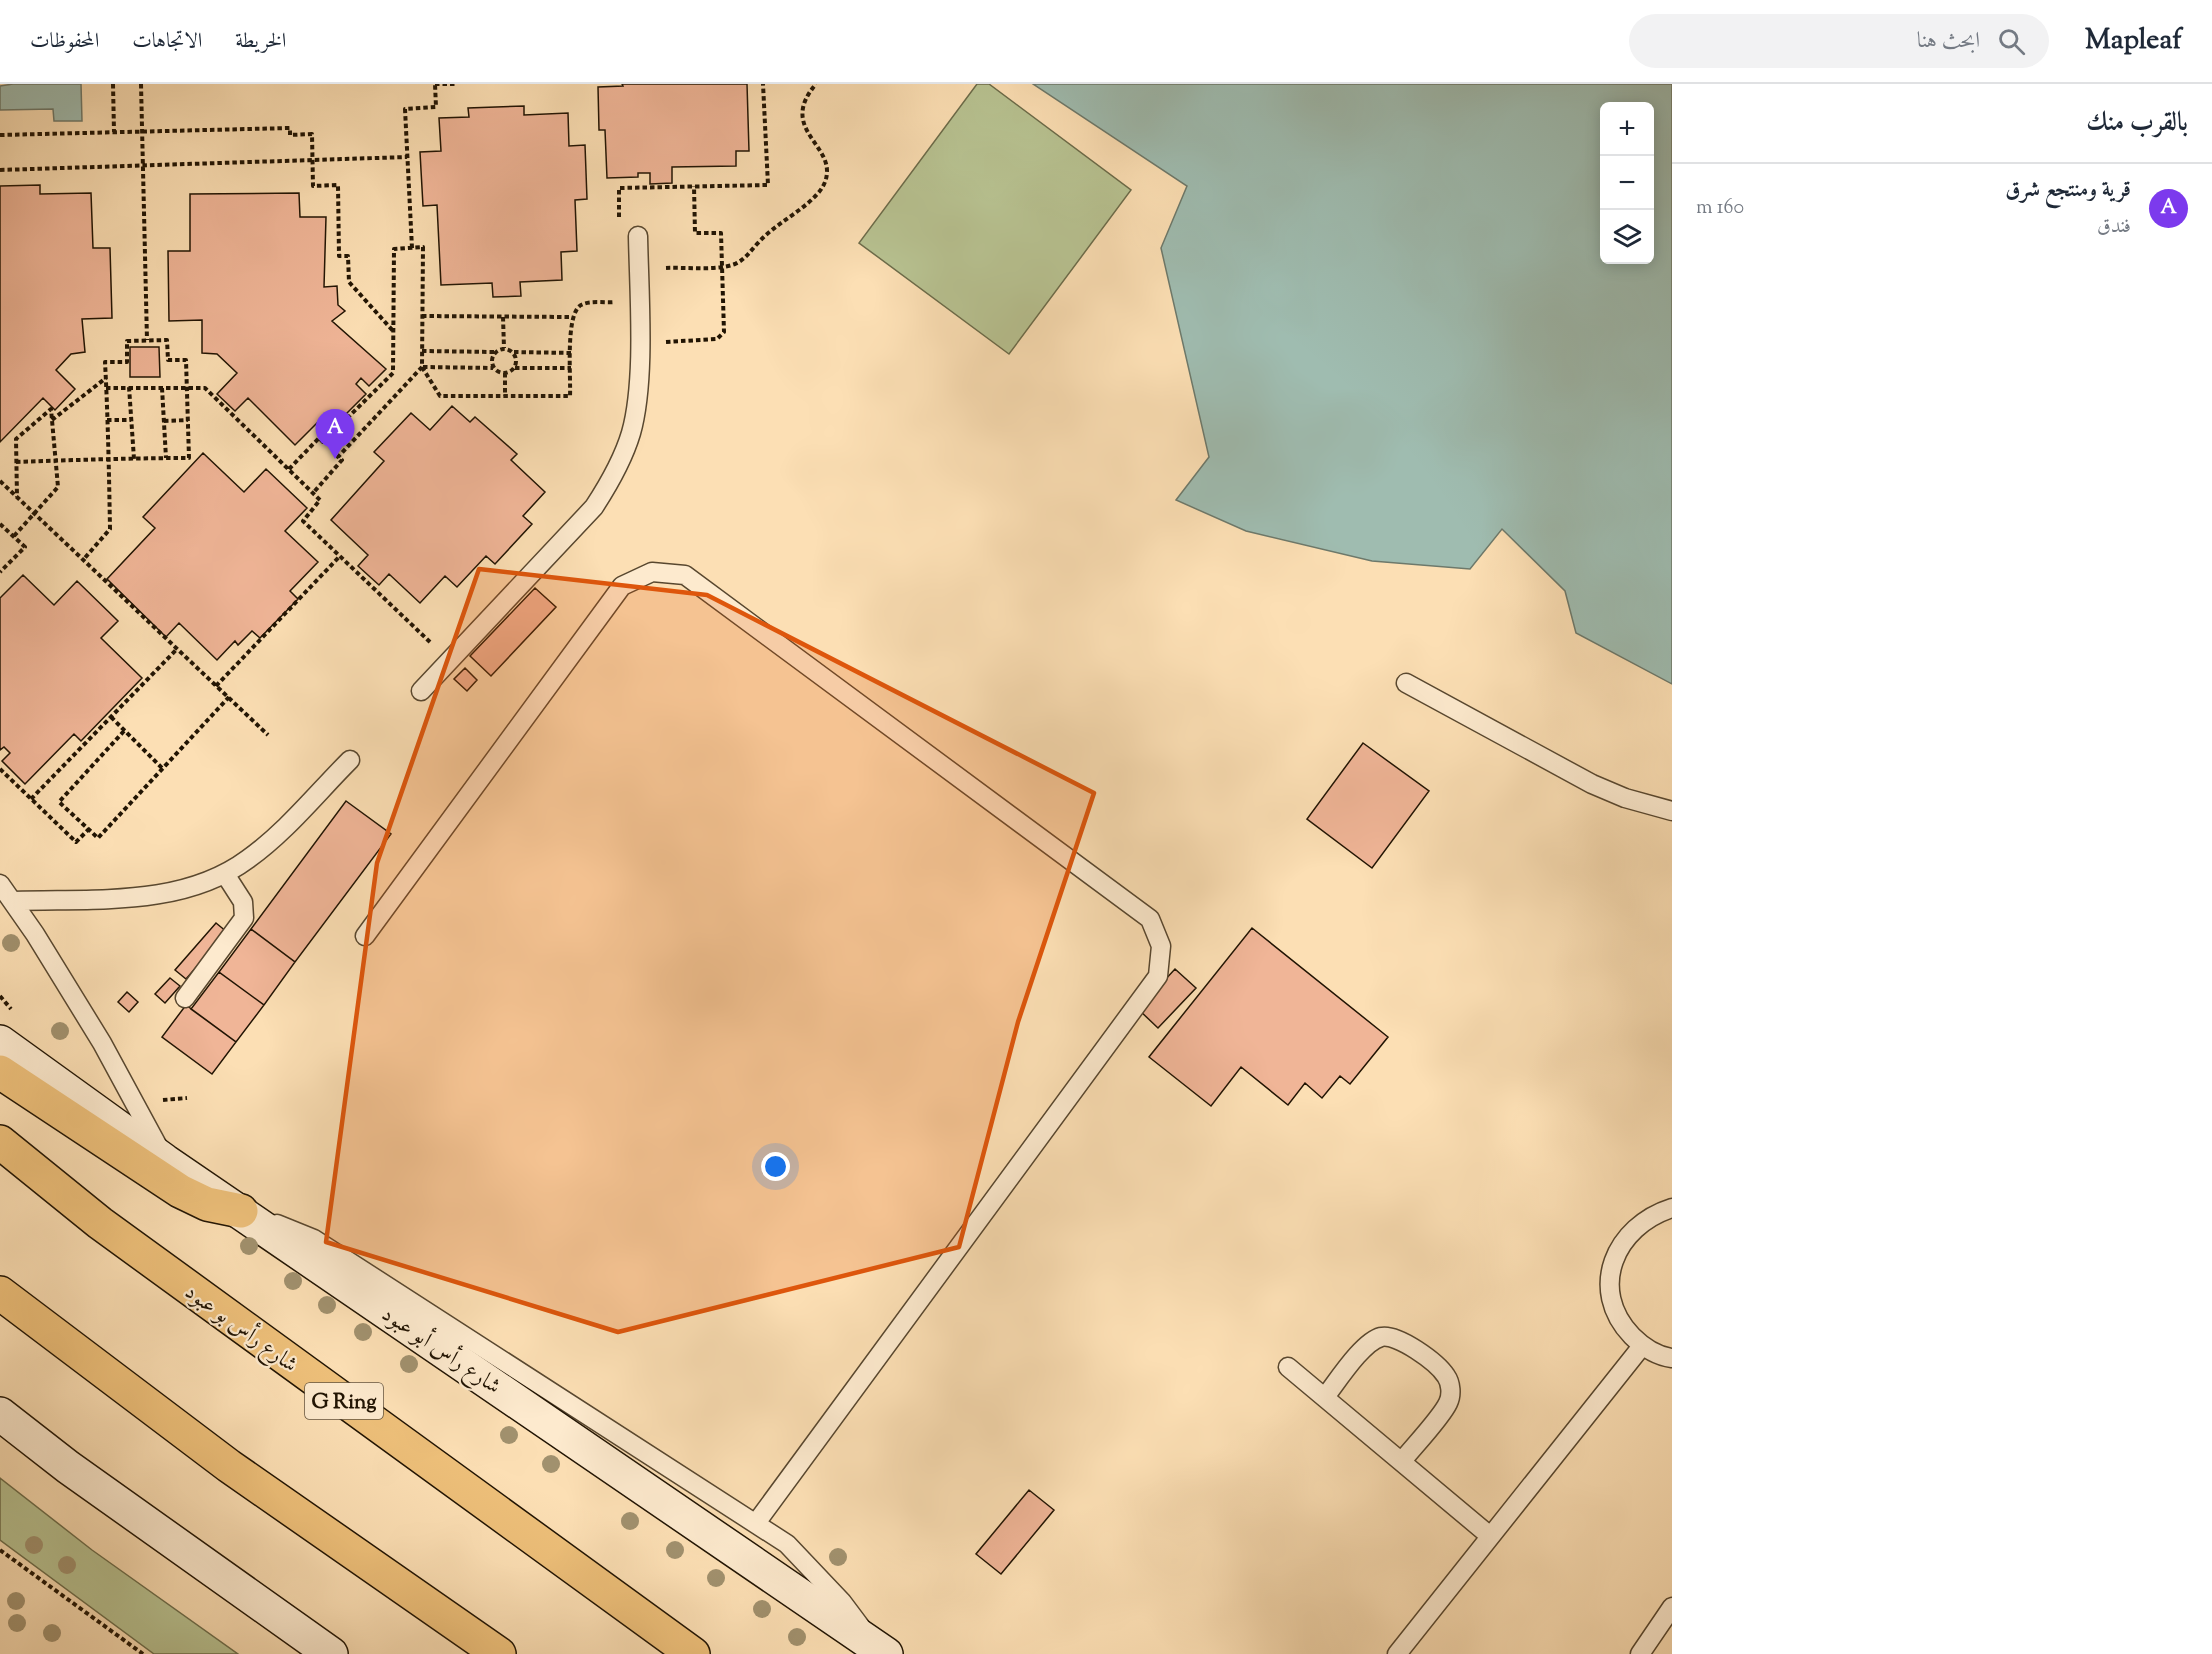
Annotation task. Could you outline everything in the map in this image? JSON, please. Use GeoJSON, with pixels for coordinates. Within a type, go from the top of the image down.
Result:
{"type":"FeatureCollection","features":[{"type":"Feature","properties":{"kind":"highway"},"geometry":{"type":"LineString","coordinates":[[0,1072],[180,1191],[207,1204],[241,1211]]}},
{"type":"Feature","properties":{"kind":"highway","name":"شارع رأس بو عبود"},"geometry":{"type":"LineString","coordinates":[[0,1142],[100,1223],[693,1654]]}},
{"type":"Feature","properties":{"kind":"highway"},"geometry":{"type":"LineString","coordinates":[[0,1293],[229,1466],[499,1654]]}},
{"type":"Feature","properties":{"kind":"street","name":"شارع رأس أبو عبود"},"geometry":{"type":"LineString","coordinates":[[0,1042],[165,1161],[880,1650]]}},
{"type":"Feature","properties":{"kind":"street"},"geometry":{"type":"LineString","coordinates":[[0,1414],[68,1467],[331,1654]]}},
{"type":"Feature","properties":{"kind":"lane"},"geometry":{"type":"LineString","coordinates":[[421,690],[594,507],[615,473],[631,433],[638,392],[638,236]]}},
{"type":"Feature","properties":{"kind":"lane"},"geometry":{"type":"LineString","coordinates":[[365,936],[622,586],[652,572],[686,575],[1150,919],[1161,946],[1158,975],[756,1523]]}},
{"type":"Feature","properties":{"kind":"lane"},"geometry":{"type":"LineString","coordinates":[[1406,683],[1593,784],[1625,798],[1672,811]]}},
{"type":"Feature","properties":{"kind":"lane"},"geometry":{"type":"LineString","coordinates":[[14,901],[140,896],[178,891],[225,874],[248,859],[278,834],[350,760]]}},
{"type":"Feature","properties":{"kind":"lane"},"geometry":{"type":"LineString","coordinates":[[185,998],[244,918],[243,902],[225,874]]}},
{"type":"Feature","properties":{"kind":"lane"},"geometry":{"type":"LineString","coordinates":[[0,884],[14,901],[102,1043],[136,1101],[165,1161]]}},
{"type":"Feature","properties":{"kind":"lane"},"geometry":{"type":"LineString","coordinates":[[1672,1208],[1648,1217],[1628,1233],[1615,1255],[1610,1280],[1613,1305],[1624,1328],[1641,1346],[1672,1358]]}},
{"type":"Feature","properties":{"kind":"lane"},"geometry":{"type":"LineString","coordinates":[[241,1211],[314,1239],[787,1544],[809,1564],[880,1650]]}},
{"type":"Feature","properties":{"kind":"lane"},"geometry":{"type":"LineString","coordinates":[[1325,1397],[1368,1343],[1382,1337],[1397,1338],[1437,1366],[1446,1376],[1450,1389],[1448,1402],[1402,1461]]}},
{"type":"Feature","properties":{"kind":"lane"},"geometry":{"type":"LineString","coordinates":[[1396,1654],[1641,1346]]}},
{"type":"Feature","properties":{"kind":"lane"},"geometry":{"type":"LineString","coordinates":[[1288,1367],[1490,1536]]}},
{"type":"Feature","properties":{"kind":"lane"},"geometry":{"type":"LineString","coordinates":[[1640,1654],[1672,1607]]}},
{"type":"Feature","properties":{"kind":"path"},"geometry":{"type":"LineString","coordinates":[[113,84],[114,132]]}},
{"type":"Feature","properties":{"kind":"path"},"geometry":{"type":"LineString","coordinates":[[141,84],[147,340]]}},
{"type":"Feature","properties":{"kind":"path"},"geometry":{"type":"LineString","coordinates":[[412,248],[405,109],[436,107],[435,84],[455,84]]}},
{"type":"Feature","properties":{"kind":"path"},"geometry":{"type":"LineString","coordinates":[[638,236],[619,217],[619,188],[768,185],[763,84]]}},
{"type":"Feature","properties":{"kind":"path"},"geometry":{"type":"LineString","coordinates":[[639,269],[734,264],[749,254],[771,230],[817,195],[826,180],[827,166],[806,131],[804,120],[807,99],[816,84]]}},
{"type":"Feature","properties":{"kind":"path"},"geometry":{"type":"LineString","coordinates":[[0,135],[290,128],[290,135],[312,134],[313,186],[338,185],[339,256],[348,256],[349,282],[394,332]]}},
{"type":"Feature","properties":{"kind":"path"},"geometry":{"type":"LineString","coordinates":[[0,170],[407,157]]}},
{"type":"Feature","properties":{"kind":"path"},"geometry":{"type":"LineString","coordinates":[[639,343],[717,339],[722,337],[724,332],[721,233],[695,233],[694,186]]}},
{"type":"Feature","properties":{"kind":"path"},"geometry":{"type":"LineString","coordinates":[[289,470],[319,438],[323,442],[393,372],[394,249],[423,247],[422,366],[440,396],[570,396],[571,317],[580,306],[586,303],[638,302]]}},
{"type":"Feature","properties":{"kind":"path"},"geometry":{"type":"LineString","coordinates":[[422,316],[571,317]]}},
{"type":"Feature","properties":{"kind":"path"},"geometry":{"type":"LineString","coordinates":[[503,317],[504,348]]}},
{"type":"Feature","properties":{"kind":"path"},"geometry":{"type":"LineString","coordinates":[[16,462],[108,459],[189,458],[186,360],[168,360],[167,340],[147,340],[127,341],[128,362],[105,362],[106,378],[106,388],[107,420],[108,459],[110,529],[83,560]]}},
{"type":"Feature","properties":{"kind":"path"},"geometry":{"type":"LineString","coordinates":[[422,351],[495,352],[504,348],[514,352],[571,353]]}},
{"type":"Feature","properties":{"kind":"path"},"geometry":{"type":"LineString","coordinates":[[494,369],[492,363],[495,352]]}},
{"type":"Feature","properties":{"kind":"path"},"geometry":{"type":"LineString","coordinates":[[514,352],[517,363],[514,368]]}},
{"type":"Feature","properties":{"kind":"path"},"geometry":{"type":"LineString","coordinates":[[313,493],[342,460],[338,457],[422,366],[494,369],[505,373],[514,368],[571,368]]}},
{"type":"Feature","properties":{"kind":"path"},"geometry":{"type":"LineString","coordinates":[[505,373],[505,396]]}},
{"type":"Feature","properties":{"kind":"path"},"geometry":{"type":"LineString","coordinates":[[52,420],[106,378]]}},
{"type":"Feature","properties":{"kind":"path"},"geometry":{"type":"LineString","coordinates":[[129,387],[134,459]]}},
{"type":"Feature","properties":{"kind":"path"},"geometry":{"type":"LineString","coordinates":[[106,388],[205,388],[320,500],[303,521],[449,661]]}},
{"type":"Feature","properties":{"kind":"path"},"geometry":{"type":"LineString","coordinates":[[162,388],[166,458]]}},
{"type":"Feature","properties":{"kind":"path"},"geometry":{"type":"LineString","coordinates":[[14,536],[58,488],[51,409],[16,439],[17,497]]}},
{"type":"Feature","properties":{"kind":"path"},"geometry":{"type":"LineString","coordinates":[[107,420],[131,420]]}},
{"type":"Feature","properties":{"kind":"path"},"geometry":{"type":"LineString","coordinates":[[164,420],[188,420]]}},
{"type":"Feature","properties":{"kind":"path"},"geometry":{"type":"LineString","coordinates":[[0,481],[268,735]]}},
{"type":"Feature","properties":{"kind":"path"},"geometry":{"type":"LineString","coordinates":[[0,524],[25,547],[0,572]]}},
{"type":"Feature","properties":{"kind":"path"},"geometry":{"type":"LineString","coordinates":[[216,686],[340,556]]}},
{"type":"Feature","properties":{"kind":"path"},"geometry":{"type":"LineString","coordinates":[[31,799],[177,649]]}},
{"type":"Feature","properties":{"kind":"path"},"geometry":{"type":"LineString","coordinates":[[124,731],[58,802],[98,838],[229,697]]}},
{"type":"Feature","properties":{"kind":"path"},"geometry":{"type":"LineString","coordinates":[[111,717],[163,768]]}},
{"type":"Feature","properties":{"kind":"path"},"geometry":{"type":"LineString","coordinates":[[0,770],[76,842],[88,829]]}},
{"type":"Feature","properties":{"kind":"path"},"geometry":{"type":"LineString","coordinates":[[0,1550],[143,1654]]}},
{"type":"Feature","properties":{"kind":"highlighted area"},"geometry":{"type":"Polygon","coordinates":[[[479,569],[707,595],[1094,793],[1018,1022],[959,1247],[618,1332],[326,1242],[377,863],[479,569]]]}},
{"type":"Feature","properties":{"kind":"green space"},"geometry":{"type":"Polygon","coordinates":[[[977,84],[989,84],[1131,190],[1009,354],[859,243],[977,84]]]}},
{"type":"Feature","properties":{"kind":"green space"},"geometry":{"type":"Polygon","coordinates":[[[0,1478],[92,1550],[238,1654],[154,1654],[0,1540],[0,1478]]]}},
{"type":"Feature","properties":{"kind":"shaded area"},"geometry":{"type":"Polygon","coordinates":[[[81,84],[82,121],[54,121],[53,109],[0,110],[0,86],[81,84]]]}},
{"type":"Feature","properties":{"kind":"shaded area"},"geometry":{"type":"Polygon","coordinates":[[[1033,84],[1672,84],[1672,684],[1576,633],[1565,591],[1502,529],[1470,569],[1372,561],[1246,531],[1176,500],[1209,457],[1161,248],[1187,186],[1033,84]]]}},
{"type":"Feature","properties":{"kind":"building"},"geometry":{"type":"Polygon","coordinates":[[[622,84],[747,84],[749,151],[736,151],[736,166],[672,167],[672,183],[650,184],[650,173],[638,173],[638,177],[607,178],[605,130],[599,130],[598,87],[623,86],[622,84]]]}},
{"type":"Feature","properties":{"kind":"building"},"geometry":{"type":"Polygon","coordinates":[[[524,106],[524,115],[568,113],[569,146],[585,145],[587,199],[575,200],[577,251],[561,252],[562,280],[520,282],[521,296],[493,297],[492,283],[441,285],[437,205],[423,206],[420,152],[441,151],[439,118],[469,117],[468,108],[524,106]]]}},
{"type":"Feature","properties":{"kind":"building"},"geometry":{"type":"Polygon","coordinates":[[[40,185],[40,194],[91,193],[93,248],[110,248],[112,318],[82,319],[85,352],[71,354],[56,370],[75,389],[55,410],[43,398],[0,442],[0,186],[40,185]]]}},
{"type":"Feature","properties":{"kind":"building"},"geometry":{"type":"Polygon","coordinates":[[[299,193],[300,217],[326,217],[324,287],[337,286],[338,305],[345,311],[332,321],[386,369],[369,386],[361,378],[356,384],[366,394],[336,424],[326,414],[295,445],[248,398],[235,411],[217,394],[237,373],[217,354],[202,353],[202,320],[169,321],[168,251],[190,251],[190,194],[299,193]]]}},
{"type":"Feature","properties":{"kind":"building"},"geometry":{"type":"Polygon","coordinates":[[[130,347],[159,347],[160,377],[130,377],[130,347]]]}},
{"type":"Feature","properties":{"kind":"building"},"geometry":{"type":"Polygon","coordinates":[[[452,406],[470,422],[475,417],[517,454],[511,460],[545,492],[523,516],[532,524],[495,564],[486,556],[457,587],[445,576],[420,603],[389,574],[379,585],[358,566],[368,555],[331,520],[384,461],[374,452],[411,413],[430,430],[452,406]]]}},
{"type":"Feature","properties":{"kind":"building"},"geometry":{"type":"Polygon","coordinates":[[[203,453],[244,492],[266,469],[307,508],[285,531],[318,562],[290,591],[298,599],[260,638],[252,631],[238,645],[235,641],[217,660],[179,623],[166,637],[107,579],[155,528],[143,517],[203,453]]]}},
{"type":"Feature","properties":{"kind":"building"},"geometry":{"type":"Polygon","coordinates":[[[23,575],[54,605],[77,581],[118,621],[101,638],[142,678],[81,741],[74,734],[25,784],[2,761],[10,753],[4,747],[0,750],[0,598],[23,575]]]}},
{"type":"Feature","properties":{"kind":"building"},"geometry":{"type":"Polygon","coordinates":[[[535,588],[556,607],[491,676],[470,656],[535,588]]]}},
{"type":"Feature","properties":{"kind":"building"},"geometry":{"type":"Polygon","coordinates":[[[465,668],[477,680],[467,691],[454,679],[465,668]]]}},
{"type":"Feature","properties":{"kind":"building"},"geometry":{"type":"Polygon","coordinates":[[[1363,743],[1429,791],[1372,868],[1307,819],[1363,743]]]}},
{"type":"Feature","properties":{"kind":"building"},"geometry":{"type":"Polygon","coordinates":[[[346,801],[391,834],[295,962],[251,929],[346,801]]]}},
{"type":"Feature","properties":{"kind":"building"},"geometry":{"type":"Polygon","coordinates":[[[216,923],[227,932],[186,979],[175,970],[216,923]]]}},
{"type":"Feature","properties":{"kind":"building"},"geometry":{"type":"Polygon","coordinates":[[[1252,928],[1388,1037],[1350,1084],[1340,1076],[1322,1098],[1305,1083],[1288,1105],[1241,1067],[1211,1106],[1149,1057],[1252,928]]]}},
{"type":"Feature","properties":{"kind":"building"},"geometry":{"type":"Polygon","coordinates":[[[251,929],[295,962],[264,1005],[219,972],[251,929]]]}},
{"type":"Feature","properties":{"kind":"building"},"geometry":{"type":"Polygon","coordinates":[[[1175,969],[1196,988],[1158,1028],[1138,1009],[1175,969]]]}},
{"type":"Feature","properties":{"kind":"building"},"geometry":{"type":"Polygon","coordinates":[[[219,972],[264,1005],[236,1042],[191,1009],[219,972]]]}},
{"type":"Feature","properties":{"kind":"building"},"geometry":{"type":"Polygon","coordinates":[[[170,978],[180,986],[165,1003],[155,994],[170,978]]]}},
{"type":"Feature","properties":{"kind":"building"},"geometry":{"type":"Polygon","coordinates":[[[127,992],[138,1002],[129,1012],[118,1002],[127,992]]]}},
{"type":"Feature","properties":{"kind":"building"},"geometry":{"type":"Polygon","coordinates":[[[186,1005],[236,1042],[212,1074],[162,1037],[186,1005]]]}},
{"type":"Feature","properties":{"kind":"building"},"geometry":{"type":"Polygon","coordinates":[[[1029,1490],[1054,1510],[1001,1574],[976,1554],[1029,1490]]]}},
{"type":"Feature","properties":{"kind":"place","name":"قرية ومنتجع شرق"},"geometry":{"type":"Point","coordinates":[335,459]}}]}
